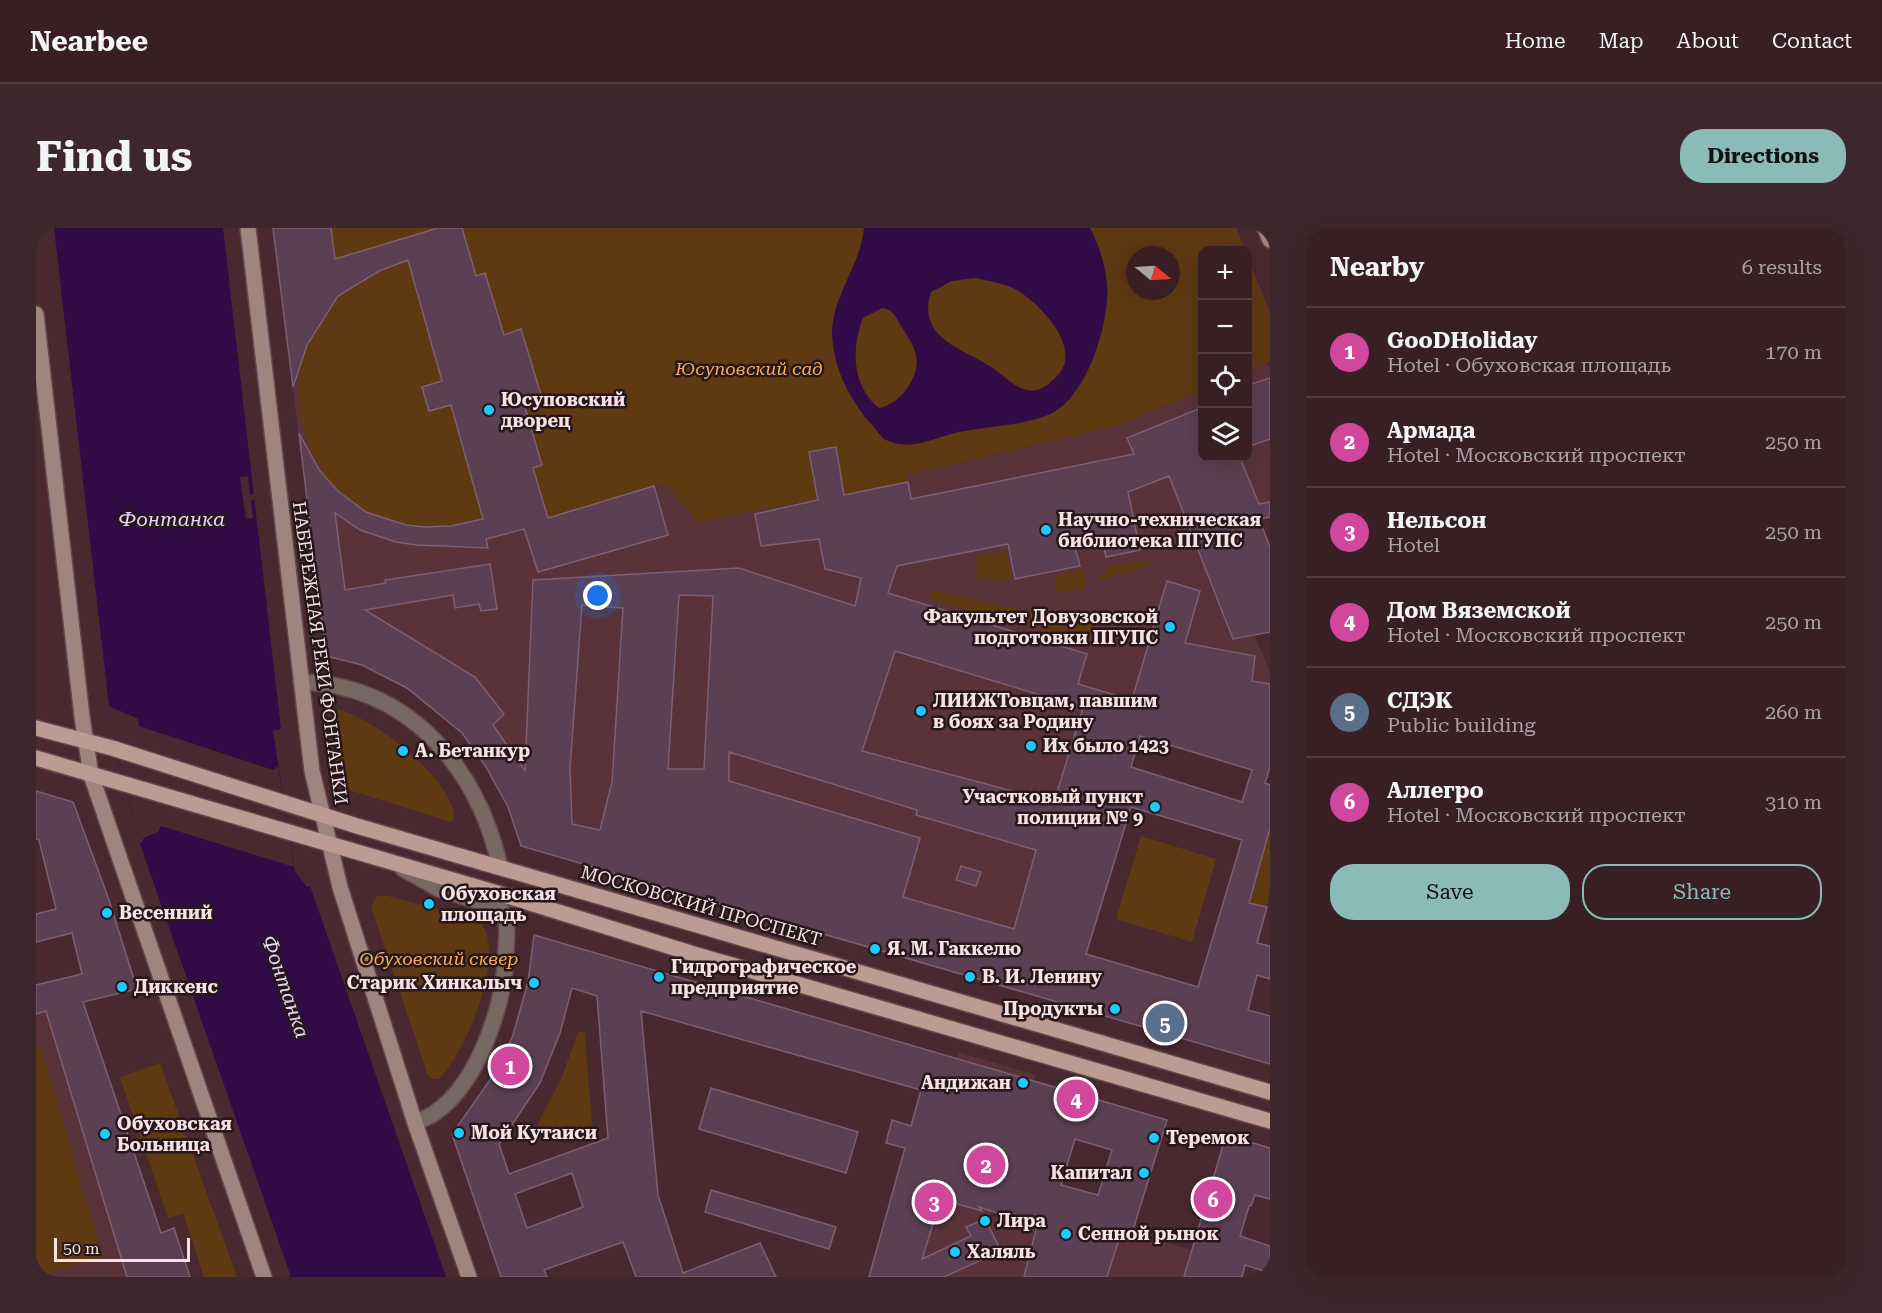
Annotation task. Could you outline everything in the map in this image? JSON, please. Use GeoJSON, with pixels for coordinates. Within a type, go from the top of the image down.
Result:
{"type":"FeatureCollection","features":[{"type":"Feature","properties":{"kind":"main road","name":"НАБЕРЕЖНАЯ РЕКИ ФОНТАНКИ"},"geometry":{"type":"LineString","coordinates":[[248,228],[312,771],[328,844],[415,1123],[469,1277]]}},
{"type":"Feature","properties":{"kind":"main road"},"geometry":{"type":"LineString","coordinates":[[1266,228],[1270,240]]}},
{"type":"Feature","properties":{"kind":"main road"},"geometry":{"type":"LineString","coordinates":[[36,314],[85,742],[91,775],[264,1277]]}},
{"type":"Feature","properties":{"kind":"main road"},"geometry":{"type":"LineString","coordinates":[[36,728],[85,742]]}},
{"type":"Feature","properties":{"kind":"main road","name":"МОСКОВСКИЙ ПРОСПЕКТ"},"geometry":{"type":"LineString","coordinates":[[85,742],[112,748],[322,815],[1270,1092]]}},
{"type":"Feature","properties":{"kind":"main road"},"geometry":{"type":"LineString","coordinates":[[36,758],[708,958],[1270,1121]]}},
{"type":"Feature","properties":{"kind":"street"},"geometry":{"type":"LineString","coordinates":[[302,682],[334,684],[362,692],[399,712],[433,740],[468,781],[482,806],[500,867]]}},
{"type":"Feature","properties":{"kind":"street"},"geometry":{"type":"LineString","coordinates":[[393,863],[439,889],[500,908],[507,923],[505,973],[486,1040],[458,1089],[436,1112],[415,1123]]}},
{"type":"Feature","properties":{"kind":"shaded area"},"geometry":{"type":"Polygon","coordinates":[[[438,228],[462,228],[476,276],[485,273],[504,334],[521,329],[542,398],[524,404],[654,486],[667,485],[697,522],[908,481],[907,475],[1120,425],[1198,392],[1198,462],[1252,462],[1252,369],[1267,362],[1270,370],[1270,502],[1226,511],[1247,617],[1270,672],[1270,684],[1144,659],[1137,694],[1061,945],[1047,999],[521,846],[508,807],[486,767],[462,733],[407,688],[362,665],[326,656],[276,251],[316,248],[317,264],[438,228]]]}},
{"type":"Feature","properties":{"kind":"shaded area"},"geometry":{"type":"Polygon","coordinates":[[[83,1002],[161,1232],[174,1228],[190,1277],[36,1277],[36,1014],[83,1002]]]}},
{"type":"Feature","properties":{"kind":"shaded area"},"geometry":{"type":"Polygon","coordinates":[[[958,1052],[1036,1075],[988,1221],[1003,1214],[1122,1230],[1192,1250],[1184,1277],[891,1277],[958,1052]]]}},
{"type":"Feature","properties":{"kind":"green space"},"geometry":{"type":"Polygon","coordinates":[[[331,228],[438,228],[317,264],[316,248],[334,247],[331,228]]]}},
{"type":"Feature","properties":{"kind":"green space","name":"Юсуповский сад"},"geometry":{"type":"Polygon","coordinates":[[[462,228],[1236,228],[1243,246],[1198,246],[1198,392],[1120,425],[907,475],[908,482],[697,522],[667,485],[654,486],[548,518],[533,468],[524,404],[542,398],[521,330],[504,335],[485,273],[476,276],[462,228]]]}},
{"type":"Feature","properties":{"kind":"green space"},"geometry":{"type":"Polygon","coordinates":[[[408,260],[442,381],[422,387],[429,411],[451,405],[483,519],[438,526],[407,525],[364,511],[346,499],[331,484],[319,467],[303,429],[299,387],[300,366],[308,342],[339,295],[372,274],[408,260]]]}},
{"type":"Feature","properties":{"kind":"green space"},"geometry":{"type":"Polygon","coordinates":[[[1252,267],[1270,313],[1270,361],[1252,369],[1252,267]]]}},
{"type":"Feature","properties":{"kind":"green space"},"geometry":{"type":"Polygon","coordinates":[[[1007,551],[1012,578],[977,581],[976,557],[1007,551]]]}},
{"type":"Feature","properties":{"kind":"green space"},"geometry":{"type":"Polygon","coordinates":[[[1150,560],[1150,565],[1100,580],[1100,576],[1107,573],[1106,567],[1150,560]]]}},
{"type":"Feature","properties":{"kind":"green space"},"geometry":{"type":"Polygon","coordinates":[[[1085,569],[1086,589],[1056,593],[1056,575],[1085,569]]]}},
{"type":"Feature","properties":{"kind":"green space"},"geometry":{"type":"Polygon","coordinates":[[[932,590],[1069,621],[1089,615],[1094,618],[1095,628],[1089,643],[929,599],[932,590]]]}},
{"type":"Feature","properties":{"kind":"green space"},"geometry":{"type":"Polygon","coordinates":[[[338,710],[371,724],[410,752],[442,787],[451,804],[454,819],[451,822],[349,790],[337,765],[334,715],[338,710]]]}},
{"type":"Feature","properties":{"kind":"green space"},"geometry":{"type":"Polygon","coordinates":[[[1270,828],[1270,885],[1267,907],[1249,903],[1270,828]]]}},
{"type":"Feature","properties":{"kind":"green space"},"geometry":{"type":"Polygon","coordinates":[[[1141,836],[1216,859],[1192,942],[1116,919],[1141,836]]]}},
{"type":"Feature","properties":{"kind":"green space","name":"Обуховский сквер"},"geometry":{"type":"Polygon","coordinates":[[[377,896],[388,896],[477,920],[486,933],[489,953],[487,976],[480,1001],[460,1048],[449,1067],[438,1079],[432,1079],[428,1075],[371,907],[377,896]]]}},
{"type":"Feature","properties":{"kind":"green space"},"geometry":{"type":"Polygon","coordinates":[[[578,1032],[585,1032],[592,1127],[544,1143],[538,1136],[538,1123],[562,1077],[578,1032]]]}},
{"type":"Feature","properties":{"kind":"green space"},"geometry":{"type":"Polygon","coordinates":[[[40,1043],[103,1257],[36,1277],[36,1044],[40,1043]]]}},
{"type":"Feature","properties":{"kind":"green space"},"geometry":{"type":"Polygon","coordinates":[[[160,1063],[237,1277],[204,1277],[183,1213],[168,1218],[120,1077],[160,1063]]]}},
{"type":"Feature","properties":{"kind":"water","name":"Фонтанка"},"geometry":{"type":"Polygon","coordinates":[[[54,228],[223,228],[281,729],[273,731],[295,872],[307,887],[310,886],[446,1277],[291,1277],[140,844],[120,770],[109,706],[54,228]]]}},
{"type":"Feature","properties":{"kind":"water"},"geometry":{"type":"Polygon","coordinates":[[[864,228],[1090,228],[1103,262],[1107,300],[1100,338],[1085,377],[1062,406],[1038,419],[959,432],[922,443],[903,445],[884,439],[846,388],[833,345],[834,314],[862,243],[864,228]],[[976,278],[952,281],[931,292],[928,308],[930,321],[936,332],[957,348],[993,368],[1025,390],[1037,390],[1045,386],[1064,366],[1065,354],[1056,328],[1036,305],[1015,289],[976,278]],[[882,308],[863,318],[856,354],[856,366],[863,389],[879,408],[894,401],[907,388],[917,363],[910,339],[896,316],[882,308]]]}},
{"type":"Feature","properties":{"kind":"pier"},"geometry":{"type":"Polygon","coordinates":[[[252,475],[255,475],[258,499],[260,520],[257,521],[255,499],[251,500],[253,518],[246,519],[240,477],[248,476],[250,495],[254,494],[252,475]]]}},
{"type":"Feature","properties":{"kind":"pier"},"geometry":{"type":"Polygon","coordinates":[[[109,706],[138,719],[139,726],[273,770],[278,766],[294,867],[161,826],[158,832],[145,837],[140,844],[120,770],[109,706]]]}},
{"type":"Feature","properties":{"kind":"building"},"geometry":{"type":"Polygon","coordinates":[[[273,228],[331,228],[335,259],[438,228],[462,228],[476,276],[485,273],[504,335],[521,329],[542,398],[524,404],[542,465],[533,468],[548,518],[654,486],[668,535],[538,572],[524,529],[486,539],[488,548],[416,545],[396,542],[360,530],[335,513],[345,590],[386,583],[385,580],[490,564],[497,609],[481,611],[479,604],[455,608],[453,595],[365,610],[475,677],[504,714],[493,725],[525,771],[533,580],[739,568],[855,606],[861,578],[825,569],[819,539],[761,546],[755,514],[818,500],[809,452],[836,447],[844,495],[908,482],[911,499],[1134,454],[1127,438],[1198,409],[1198,462],[1242,462],[1259,504],[1270,502],[1270,517],[1259,519],[1270,547],[1270,632],[1233,639],[1169,476],[1128,492],[1140,550],[1106,557],[1102,538],[1074,544],[1080,566],[1015,579],[1008,544],[897,566],[888,593],[1087,654],[1078,684],[1132,700],[1167,581],[1200,591],[1185,643],[1255,656],[1252,681],[1270,684],[1270,767],[1265,783],[1270,785],[1270,828],[1249,903],[1267,907],[1257,943],[1270,946],[1270,979],[1257,975],[1248,1010],[1270,1016],[1270,1064],[521,846],[508,807],[486,767],[462,733],[407,688],[362,665],[326,656],[299,433],[320,471],[338,491],[366,512],[406,525],[425,527],[451,526],[483,519],[451,405],[429,411],[422,387],[442,381],[408,260],[379,271],[338,296],[307,345],[293,387],[273,228]],[[679,595],[668,769],[704,769],[713,596],[679,595]],[[582,605],[570,768],[572,824],[600,830],[612,782],[623,608],[582,605]],[[895,651],[862,751],[1054,802],[1083,708],[895,651]],[[1140,736],[1131,767],[1242,802],[1252,770],[1140,736]],[[729,752],[729,781],[920,838],[903,897],[1014,929],[1036,850],[916,815],[917,810],[729,752]],[[1131,807],[1086,954],[1198,987],[1242,840],[1131,807]]]}},
{"type":"Feature","properties":{"kind":"building"},"geometry":{"type":"Polygon","coordinates":[[[1270,378],[1270,439],[1252,446],[1252,408],[1252,384],[1270,378]]]}},
{"type":"Feature","properties":{"kind":"building"},"geometry":{"type":"Polygon","coordinates":[[[36,791],[73,802],[108,897],[137,989],[83,1002],[161,1233],[174,1228],[190,1277],[127,1277],[46,1011],[36,1014],[36,985],[82,974],[72,933],[36,942],[36,914],[56,909],[39,840],[36,839],[36,791]]]}},
{"type":"Feature","properties":{"kind":"building"},"geometry":{"type":"Polygon","coordinates":[[[961,866],[981,872],[976,886],[956,880],[961,866]]]}},
{"type":"Feature","properties":{"kind":"building"},"geometry":{"type":"Polygon","coordinates":[[[534,935],[1167,1120],[1132,1233],[1122,1230],[1107,1277],[1024,1277],[1037,1226],[979,1207],[982,1211],[954,1203],[945,1186],[922,1259],[971,1236],[966,1227],[985,1219],[1001,1251],[944,1277],[869,1277],[905,1148],[886,1143],[892,1120],[911,1126],[921,1090],[641,1011],[658,1195],[683,1273],[760,1243],[776,1277],[636,1277],[623,1242],[544,1270],[547,1277],[501,1277],[452,1134],[497,1070],[513,1035],[528,982],[534,935]],[[572,988],[560,1033],[540,1083],[499,1144],[509,1174],[608,1138],[597,996],[572,988]],[[1075,1139],[1061,1185],[1098,1195],[1112,1150],[1075,1139]],[[572,1173],[515,1194],[527,1228],[583,1207],[572,1173]]]}},
{"type":"Feature","properties":{"kind":"building"},"geometry":{"type":"Polygon","coordinates":[[[711,1088],[858,1132],[846,1173],[699,1129],[711,1088]]]}},
{"type":"Feature","properties":{"kind":"building"},"geometry":{"type":"Polygon","coordinates":[[[1226,1135],[1270,1148],[1270,1199],[1255,1195],[1249,1206],[1240,1236],[1270,1246],[1270,1273],[1245,1265],[1242,1277],[1184,1277],[1226,1135]]]}},
{"type":"Feature","properties":{"kind":"building"},"geometry":{"type":"Polygon","coordinates":[[[711,1190],[836,1227],[829,1249],[705,1212],[711,1190]]]}},
{"type":"Feature","properties":{"kind":"place","name":"Юсуповский дворец"},"geometry":{"type":"Point","coordinates":[489,410]}},
{"type":"Feature","properties":{"kind":"place","name":"Научно-техническая библиотека ПГУПС"},"geometry":{"type":"Point","coordinates":[1046,530]}},
{"type":"Feature","properties":{"kind":"place","name":"Факультет Довузовской подготовки ПГУПС"},"geometry":{"type":"Point","coordinates":[1170,627]}},
{"type":"Feature","properties":{"kind":"place","name":"ЛИИЖТовцам, павшим в боях за Родину"},"geometry":{"type":"Point","coordinates":[921,711]}},
{"type":"Feature","properties":{"kind":"place","name":"Их было 1423"},"geometry":{"type":"Point","coordinates":[1031,746]}},
{"type":"Feature","properties":{"kind":"place","name":"А. Бетанкур"},"geometry":{"type":"Point","coordinates":[403,751]}},
{"type":"Feature","properties":{"kind":"place","name":"Участковый пункт полиции № 9"},"geometry":{"type":"Point","coordinates":[1155,807]}},
{"type":"Feature","properties":{"kind":"place","name":"Обуховская площадь"},"geometry":{"type":"Point","coordinates":[429,904]}},
{"type":"Feature","properties":{"kind":"place","name":"Весенний"},"geometry":{"type":"Point","coordinates":[107,913]}},
{"type":"Feature","properties":{"kind":"place","name":"Я. М. Гаккелю"},"geometry":{"type":"Point","coordinates":[875,949]}},
{"type":"Feature","properties":{"kind":"place","name":"Гидрографическое предприятие"},"geometry":{"type":"Point","coordinates":[659,977]}},
{"type":"Feature","properties":{"kind":"place","name":"В. И. Ленину"},"geometry":{"type":"Point","coordinates":[970,977]}},
{"type":"Feature","properties":{"kind":"place","name":"Старик Хинкалыч"},"geometry":{"type":"Point","coordinates":[534,983]}},
{"type":"Feature","properties":{"kind":"place","name":"Диккенс"},"geometry":{"type":"Point","coordinates":[122,987]}},
{"type":"Feature","properties":{"kind":"place","name":"Продукты"},"geometry":{"type":"Point","coordinates":[1115,1009]}},
{"type":"Feature","properties":{"kind":"place","name":"СДЭК"},"geometry":{"type":"Point","coordinates":[1165,1023]}},
{"type":"Feature","properties":{"kind":"place","name":"GooDHoliday"},"geometry":{"type":"Point","coordinates":[510,1066]}},
{"type":"Feature","properties":{"kind":"place","name":"Андижан"},"geometry":{"type":"Point","coordinates":[1023,1083]}},
{"type":"Feature","properties":{"kind":"place","name":"Дом Вяземской"},"geometry":{"type":"Point","coordinates":[1076,1099]}},
{"type":"Feature","properties":{"kind":"place","name":"Мой Кутаиси"},"geometry":{"type":"Point","coordinates":[459,1133]}},
{"type":"Feature","properties":{"kind":"place","name":"Обуховская Больница"},"geometry":{"type":"Point","coordinates":[105,1134]}},
{"type":"Feature","properties":{"kind":"place","name":"Теремок"},"geometry":{"type":"Point","coordinates":[1154,1138]}},
{"type":"Feature","properties":{"kind":"place","name":"Армада"},"geometry":{"type":"Point","coordinates":[986,1165]}},
{"type":"Feature","properties":{"kind":"place","name":"Капитал"},"geometry":{"type":"Point","coordinates":[1144,1173]}},
{"type":"Feature","properties":{"kind":"place","name":"Аллегро"},"geometry":{"type":"Point","coordinates":[1213,1199]}},
{"type":"Feature","properties":{"kind":"place","name":"Нельсон"},"geometry":{"type":"Point","coordinates":[934,1202]}},
{"type":"Feature","properties":{"kind":"place","name":"Лира"},"geometry":{"type":"Point","coordinates":[985,1221]}},
{"type":"Feature","properties":{"kind":"place","name":"Сенной рынок"},"geometry":{"type":"Point","coordinates":[1066,1234]}},
{"type":"Feature","properties":{"kind":"place","name":"Халяль"},"geometry":{"type":"Point","coordinates":[955,1252]}}]}
